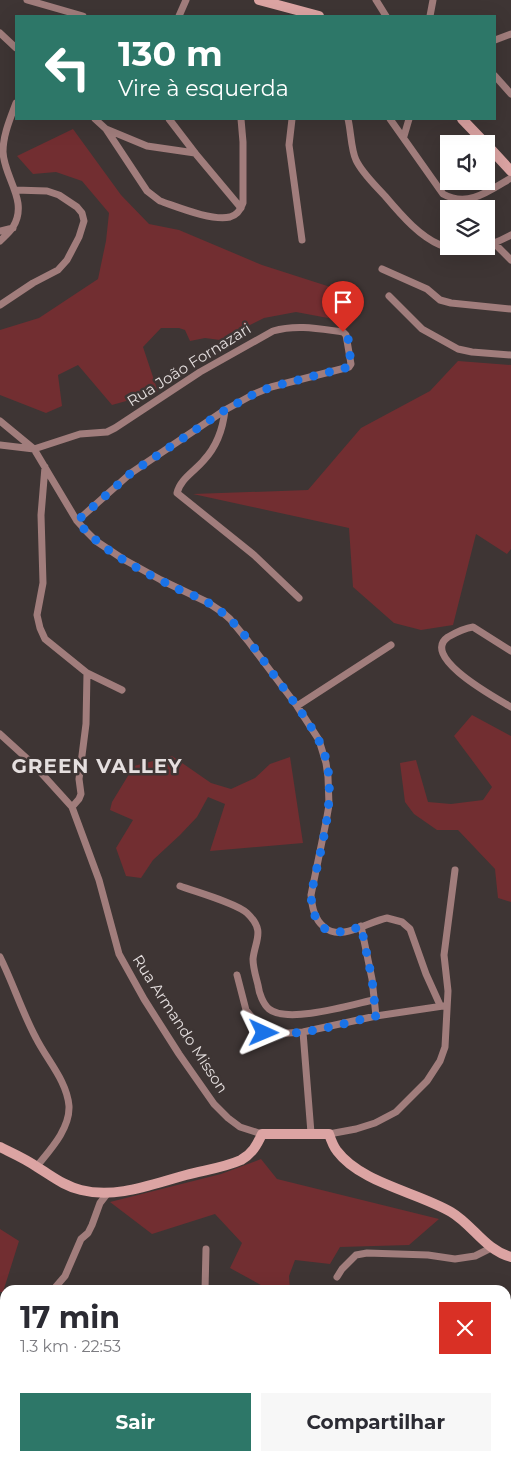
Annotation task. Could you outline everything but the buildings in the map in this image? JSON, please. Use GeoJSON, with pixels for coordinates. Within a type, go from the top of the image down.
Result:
{"type":"FeatureCollection","features":[{"type":"Feature","properties":{"kind":"street"},"geometry":{"type":"LineString","coordinates":[[27,0],[80,15]]}},
{"type":"Feature","properties":{"kind":"street"},"geometry":{"type":"LineString","coordinates":[[179,15],[186,0]]}},
{"type":"Feature","properties":{"kind":"street"},"geometry":{"type":"LineString","coordinates":[[259,0],[315,15]]}},
{"type":"Feature","properties":{"kind":"street"},"geometry":{"type":"LineString","coordinates":[[376,0],[385,15]]}},
{"type":"Feature","properties":{"kind":"street"},"geometry":{"type":"LineString","coordinates":[[430,15],[432,0]]}},
{"type":"Feature","properties":{"kind":"street"},"geometry":{"type":"LineString","coordinates":[[0,33],[15,47]]}},
{"type":"Feature","properties":{"kind":"street"},"geometry":{"type":"LineString","coordinates":[[496,40],[511,34]]}},
{"type":"Feature","properties":{"kind":"street"},"geometry":{"type":"LineString","coordinates":[[496,77],[511,94]]}},
{"type":"Feature","properties":{"kind":"street"},"geometry":{"type":"LineString","coordinates":[[0,241],[13,228],[18,214],[15,190],[3,154],[4,137],[15,107]]}},
{"type":"Feature","properties":{"kind":"street"},"geometry":{"type":"LineString","coordinates":[[96,120],[106,129],[147,191],[160,201],[209,216],[232,216],[241,208],[243,203],[241,120]]}},
{"type":"Feature","properties":{"kind":"street"},"geometry":{"type":"LineString","coordinates":[[170,120],[241,208]]}},
{"type":"Feature","properties":{"kind":"street"},"geometry":{"type":"LineString","coordinates":[[292,120],[289,145],[302,240]]}},
{"type":"Feature","properties":{"kind":"street"},"geometry":{"type":"LineString","coordinates":[[348,120],[356,160],[394,207],[420,234],[440,245]]}},
{"type":"Feature","properties":{"kind":"street"},"geometry":{"type":"LineString","coordinates":[[391,120],[404,136],[443,194],[451,199],[471,199],[511,178]]}},
{"type":"Feature","properties":{"kind":"street"},"geometry":{"type":"LineString","coordinates":[[404,136],[409,120]]}},
{"type":"Feature","properties":{"kind":"street"},"geometry":{"type":"LineString","coordinates":[[463,120],[477,135]]}},
{"type":"Feature","properties":{"kind":"street"},"geometry":{"type":"LineString","coordinates":[[106,129],[147,146],[195,153]]}},
{"type":"Feature","properties":{"kind":"street"},"geometry":{"type":"LineString","coordinates":[[495,153],[511,170]]}},
{"type":"Feature","properties":{"kind":"street"},"geometry":{"type":"LineString","coordinates":[[0,305],[58,270],[79,237],[84,221],[78,207],[59,195],[46,191],[15,190]]}},
{"type":"Feature","properties":{"kind":"street"},"geometry":{"type":"LineString","coordinates":[[0,231],[13,228]]}},
{"type":"Feature","properties":{"kind":"street"},"geometry":{"type":"LineString","coordinates":[[495,243],[511,235]]}},
{"type":"Feature","properties":{"kind":"street"},"geometry":{"type":"LineString","coordinates":[[495,245],[511,260]]}},
{"type":"Feature","properties":{"kind":"street"},"geometry":{"type":"LineString","coordinates":[[382,269],[427,289],[440,300],[451,303],[511,309]]}},
{"type":"Feature","properties":{"kind":"street"},"geometry":{"type":"LineString","coordinates":[[389,296],[422,329],[458,349],[511,355]]}},
{"type":"Feature","properties":{"kind":"street","name":"Rua João Fornazari"},"geometry":{"type":"LineString","coordinates":[[34,449],[80,434],[101,432],[115,428],[200,372],[273,331],[286,327],[305,328],[343,332],[346,335],[351,364],[349,367],[271,387],[225,410],[131,473],[77,521]]}},
{"type":"Feature","properties":{"kind":"street"},"geometry":{"type":"LineString","coordinates":[[225,410],[223,426],[213,448],[204,460],[180,483],[177,491],[178,494],[254,555],[299,598]]}},
{"type":"Feature","properties":{"kind":"street"},"geometry":{"type":"LineString","coordinates":[[0,421],[34,449],[77,521],[96,541],[161,580],[207,602],[230,619],[248,641],[297,706],[319,740],[326,764],[329,805],[311,895],[314,912],[322,926],[331,933],[348,932],[387,918],[407,924],[416,942],[426,974],[443,1006]]}},
{"type":"Feature","properties":{"kind":"street"},"geometry":{"type":"LineString","coordinates":[[0,445],[34,449]]}},
{"type":"Feature","properties":{"kind":"street"},"geometry":{"type":"LineString","coordinates":[[45,466],[42,515],[43,583],[38,614],[40,628],[45,639],[87,673],[122,690]]}},
{"type":"Feature","properties":{"kind":"street"},"geometry":{"type":"LineString","coordinates":[[511,651],[473,627],[466,628],[448,637],[443,642],[442,651],[450,666],[511,707]]}},
{"type":"Feature","properties":{"kind":"street"},"geometry":{"type":"LineString","coordinates":[[297,706],[391,644]]}},
{"type":"Feature","properties":{"kind":"street"},"geometry":{"type":"LineString","coordinates":[[0,734],[33,764],[72,807],[81,794],[79,780],[86,724],[87,673]]}},
{"type":"Feature","properties":{"kind":"street","name":"Rua Armando Misson"},"geometry":{"type":"LineString","coordinates":[[72,807],[99,880],[119,954],[144,998],[214,1104],[240,1127],[262,1134]]}},
{"type":"Feature","properties":{"kind":"street"},"geometry":{"type":"LineString","coordinates":[[0,1147],[36,1166],[69,1187],[82,1191],[107,1194],[215,1169],[242,1160],[254,1150],[262,1134],[329,1134],[356,1129],[374,1123],[396,1112],[427,1081],[440,1061],[445,1047],[443,1006],[448,991],[444,955],[455,870]]}},
{"type":"Feature","properties":{"kind":"street"},"geometry":{"type":"LineString","coordinates":[[180,886],[236,906],[247,914],[256,925],[259,938],[253,958],[260,994],[268,1008],[278,1014],[290,1015],[324,1011],[373,1000]]}},
{"type":"Feature","properties":{"kind":"street"},"geometry":{"type":"LineString","coordinates":[[361,926],[372,979],[376,1016]]}},
{"type":"Feature","properties":{"kind":"street"},"geometry":{"type":"LineString","coordinates":[[0,957],[36,1038],[65,1089],[69,1106],[68,1117],[63,1131],[36,1166]]}},
{"type":"Feature","properties":{"kind":"street"},"geometry":{"type":"LineString","coordinates":[[237,975],[246,1010],[264,1033],[304,1032],[376,1016],[443,1006]]}},
{"type":"Feature","properties":{"kind":"street"},"geometry":{"type":"LineString","coordinates":[[304,1032],[311,1133]]}},
{"type":"Feature","properties":{"kind":"street"},"geometry":{"type":"LineString","coordinates":[[329,1134],[338,1153],[370,1177],[450,1211],[491,1248],[511,1257]]}},
{"type":"Feature","properties":{"kind":"street"},"geometry":{"type":"LineString","coordinates":[[57,1285],[65,1276],[80,1238],[88,1233],[100,1203],[107,1194]]}},
{"type":"Feature","properties":{"kind":"street"},"geometry":{"type":"LineString","coordinates":[[337,1277],[356,1255],[395,1253],[455,1258],[474,1256],[491,1248]]}},
{"type":"Feature","properties":{"kind":"street"},"geometry":{"type":"LineString","coordinates":[[205,1285],[206,1249]]}},
{"type":"Feature","properties":{"kind":"shaded area"},"geometry":{"type":"Polygon","coordinates":[[[73,129],[121,195],[149,224],[179,230],[262,265],[346,292],[328,318],[296,312],[264,318],[220,340],[205,338],[190,341],[185,330],[161,328],[143,347],[158,392],[112,405],[78,365],[58,375],[62,406],[46,413],[0,395],[0,330],[39,318],[98,279],[106,241],[109,213],[82,181],[56,172],[33,174],[17,156],[73,129]]]}},
{"type":"Feature","properties":{"kind":"shaded area"},"geometry":{"type":"Polygon","coordinates":[[[458,361],[511,365],[511,549],[507,554],[476,534],[453,625],[421,630],[394,623],[353,587],[349,528],[193,494],[308,490],[361,428],[430,391],[458,361]]]}},
{"type":"Feature","properties":{"kind":"shaded area"},"geometry":{"type":"Polygon","coordinates":[[[472,715],[511,736],[511,902],[498,898],[495,869],[458,830],[437,830],[414,814],[405,802],[400,763],[416,760],[428,802],[451,804],[483,800],[492,787],[454,736],[472,715]]]}},
{"type":"Feature","properties":{"kind":"shaded area"},"geometry":{"type":"Polygon","coordinates":[[[172,756],[211,783],[231,789],[255,778],[270,764],[290,757],[303,843],[210,851],[225,804],[208,797],[197,817],[153,860],[141,878],[126,876],[116,848],[133,820],[110,810],[112,802],[134,766],[172,756]]]}},
{"type":"Feature","properties":{"kind":"shaded area"},"geometry":{"type":"Polygon","coordinates":[[[261,1159],[277,1179],[439,1219],[409,1245],[340,1247],[330,1264],[295,1260],[289,1276],[290,1285],[261,1285],[230,1268],[242,1243],[215,1214],[152,1234],[110,1202],[221,1174],[261,1159]]]}},
{"type":"Feature","properties":{"kind":"shaded area"},"geometry":{"type":"Polygon","coordinates":[[[0,1229],[19,1241],[5,1285],[0,1285],[0,1229]]]}},
{"type":"Feature","properties":{"kind":"district","name":"GREEN VALLEY"},"geometry":{"type":"Point","coordinates":[97,766]}},
{"type":"Feature","properties":{"kind":"route"},"geometry":{"type":"LineString","coordinates":[[264,1033],[304,1032],[376,1016],[372,979],[361,926],[348,932],[331,933],[317,919],[311,903],[329,805],[328,777],[324,753],[319,740],[297,706],[230,619],[207,602],[161,580],[109,550],[96,541],[77,521],[131,473],[225,410],[271,387],[351,366],[348,338],[343,332]]}}]}
